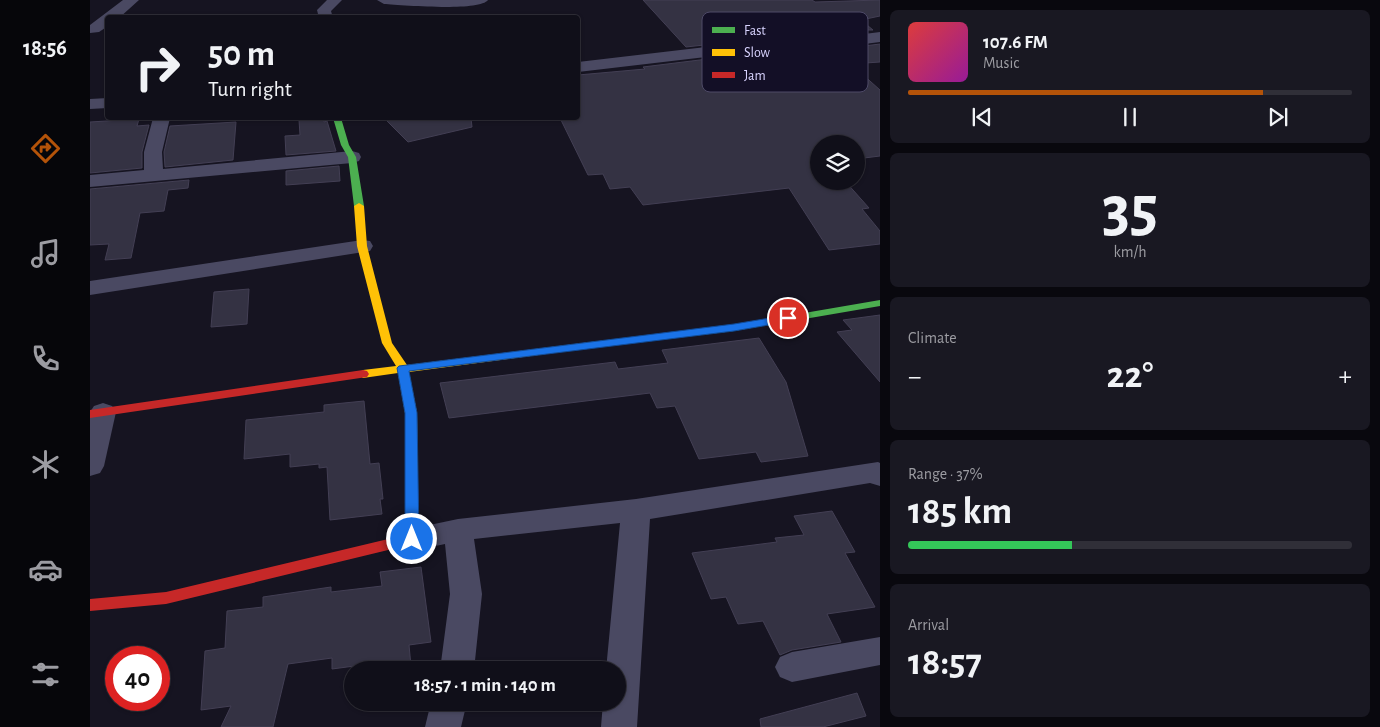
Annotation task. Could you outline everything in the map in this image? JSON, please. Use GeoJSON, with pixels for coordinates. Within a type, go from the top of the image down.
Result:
{"type":"FeatureCollection","features":[{"type":"Feature","properties":{"kind":"street"},"geometry":{"type":"LineString","coordinates":[[112,15],[132,0]]}},
{"type":"Feature","properties":{"kind":"street"},"geometry":{"type":"LineString","coordinates":[[325,15],[324,10],[335,0]]}},
{"type":"Feature","properties":{"kind":"street"},"geometry":{"type":"LineString","coordinates":[[384,0],[447,3],[481,0]]}},
{"type":"Feature","properties":{"kind":"street"},"geometry":{"type":"LineString","coordinates":[[90,29],[94,29],[105,20]]}},
{"type":"Feature","properties":{"kind":"street"},"geometry":{"type":"LineString","coordinates":[[580,67],[702,52]]}},
{"type":"Feature","properties":{"kind":"street"},"geometry":{"type":"LineString","coordinates":[[90,104],[105,103]]}},
{"type":"Feature","properties":{"kind":"street"},"geometry":{"type":"LineString","coordinates":[[154,174],[153,152],[161,120]]}},
{"type":"Feature","properties":{"kind":"street"},"geometry":{"type":"LineString","coordinates":[[338,120],[344,145],[352,157],[362,246],[388,343],[403,368],[411,413],[412,539]]}},
{"type":"Feature","properties":{"kind":"street"},"geometry":{"type":"LineString","coordinates":[[90,181],[352,157]]}},
{"type":"Feature","properties":{"kind":"street"},"geometry":{"type":"LineString","coordinates":[[90,288],[362,246]]}},
{"type":"Feature","properties":{"kind":"street"},"geometry":{"type":"LineString","coordinates":[[90,466],[97,413],[403,368],[734,328],[880,303]]}},
{"type":"Feature","properties":{"kind":"street"},"geometry":{"type":"LineString","coordinates":[[90,605],[166,598],[412,539],[458,530],[636,510],[879,473]]}},
{"type":"Feature","properties":{"kind":"street"},"geometry":{"type":"LineString","coordinates":[[619,727],[636,510]]}},
{"type":"Feature","properties":{"kind":"street"},"geometry":{"type":"LineString","coordinates":[[458,530],[466,594],[458,661]]}},
{"type":"Feature","properties":{"kind":"street"},"geometry":{"type":"LineString","coordinates":[[792,667],[880,651]]}},
{"type":"Feature","properties":{"kind":"street"},"geometry":{"type":"LineString","coordinates":[[443,727],[447,711]]}},
{"type":"Feature","properties":{"kind":"building"},"geometry":{"type":"Polygon","coordinates":[[[643,0],[812,0],[815,2],[880,0],[880,16],[868,19],[868,12],[702,12],[702,45],[686,47],[643,0]]]}},
{"type":"Feature","properties":{"kind":"building"},"geometry":{"type":"Polygon","coordinates":[[[880,44],[880,62],[868,63],[868,46],[880,44]]]}},
{"type":"Feature","properties":{"kind":"building"},"geometry":{"type":"Polygon","coordinates":[[[702,60],[702,92],[868,92],[868,79],[880,90],[880,156],[865,158],[865,135],[810,135],[810,190],[853,190],[869,208],[862,209],[880,231],[880,244],[829,250],[789,188],[643,205],[630,187],[610,189],[603,174],[588,175],[561,120],[580,120],[580,75],[645,69],[643,67],[702,60]]]}},
{"type":"Feature","properties":{"kind":"building"},"geometry":{"type":"Polygon","coordinates":[[[139,120],[137,126],[149,125],[142,152],[142,168],[90,173],[90,122],[139,120]]]}},
{"type":"Feature","properties":{"kind":"building"},"geometry":{"type":"Polygon","coordinates":[[[299,120],[327,121],[336,151],[286,155],[285,136],[300,135],[299,120]]]}},
{"type":"Feature","properties":{"kind":"building"},"geometry":{"type":"Polygon","coordinates":[[[386,120],[471,120],[472,127],[408,142],[386,120]]]}},
{"type":"Feature","properties":{"kind":"building"},"geometry":{"type":"Polygon","coordinates":[[[236,122],[233,160],[165,167],[164,152],[170,126],[236,122]]]}},
{"type":"Feature","properties":{"kind":"building"},"geometry":{"type":"Polygon","coordinates":[[[339,166],[340,181],[286,185],[286,171],[339,166]]]}},
{"type":"Feature","properties":{"kind":"building"},"geometry":{"type":"Polygon","coordinates":[[[189,180],[188,188],[168,190],[164,211],[140,213],[131,258],[105,260],[109,244],[90,245],[90,189],[189,180]]]}},
{"type":"Feature","properties":{"kind":"building"},"geometry":{"type":"Polygon","coordinates":[[[249,289],[247,324],[211,327],[214,292],[249,289]]]}},
{"type":"Feature","properties":{"kind":"building"},"geometry":{"type":"Polygon","coordinates":[[[880,315],[880,382],[837,332],[852,330],[843,320],[880,315]]]}},
{"type":"Feature","properties":{"kind":"building"},"geometry":{"type":"Polygon","coordinates":[[[759,338],[786,382],[808,456],[761,462],[756,452],[699,459],[675,406],[657,408],[650,393],[449,418],[440,383],[615,362],[618,369],[668,363],[662,350],[759,338]]]}},
{"type":"Feature","properties":{"kind":"building"},"geometry":{"type":"Polygon","coordinates":[[[364,401],[370,464],[379,463],[383,499],[380,499],[382,514],[330,520],[327,467],[319,468],[319,464],[290,467],[290,454],[244,459],[246,420],[324,412],[324,405],[364,401]]]}},
{"type":"Feature","properties":{"kind":"building"},"geometry":{"type":"Polygon","coordinates":[[[832,511],[855,552],[845,553],[875,607],[827,614],[841,642],[792,650],[780,655],[763,621],[738,624],[726,597],[711,599],[692,553],[777,542],[775,538],[804,535],[794,516],[832,511]]]}},
{"type":"Feature","properties":{"kind":"building"},"geometry":{"type":"Polygon","coordinates":[[[421,567],[431,642],[409,645],[411,661],[344,661],[344,667],[332,669],[332,658],[288,664],[273,727],[221,727],[231,706],[201,710],[205,651],[225,648],[227,611],[263,607],[263,597],[331,587],[331,592],[382,586],[380,572],[421,567]]]}},
{"type":"Feature","properties":{"kind":"building"},"geometry":{"type":"Polygon","coordinates":[[[857,693],[866,716],[823,727],[761,727],[760,719],[857,693]]]}},
{"type":"Feature","properties":{"kind":"traffic: fast"},"geometry":{"type":"LineString","coordinates":[[338,120],[345,145],[352,157],[359,206]]}},
{"type":"Feature","properties":{"kind":"traffic: fast"},"geometry":{"type":"LineString","coordinates":[[591,345],[734,328],[880,303]]}},
{"type":"Feature","properties":{"kind":"traffic: slow"},"geometry":{"type":"LineString","coordinates":[[359,206],[362,246],[387,343],[403,368],[411,413],[412,487]]}},
{"type":"Feature","properties":{"kind":"traffic: slow"},"geometry":{"type":"LineString","coordinates":[[363,374],[591,345]]}},
{"type":"Feature","properties":{"kind":"traffic: jam"},"geometry":{"type":"LineString","coordinates":[[90,414],[363,374]]}},
{"type":"Feature","properties":{"kind":"traffic: jam"},"geometry":{"type":"LineString","coordinates":[[90,605],[166,598],[412,539],[412,487]]}},
{"type":"Feature","properties":{"kind":"route"},"geometry":{"type":"LineString","coordinates":[[412,539],[411,413],[403,368],[734,328],[788,318]]}}]}
